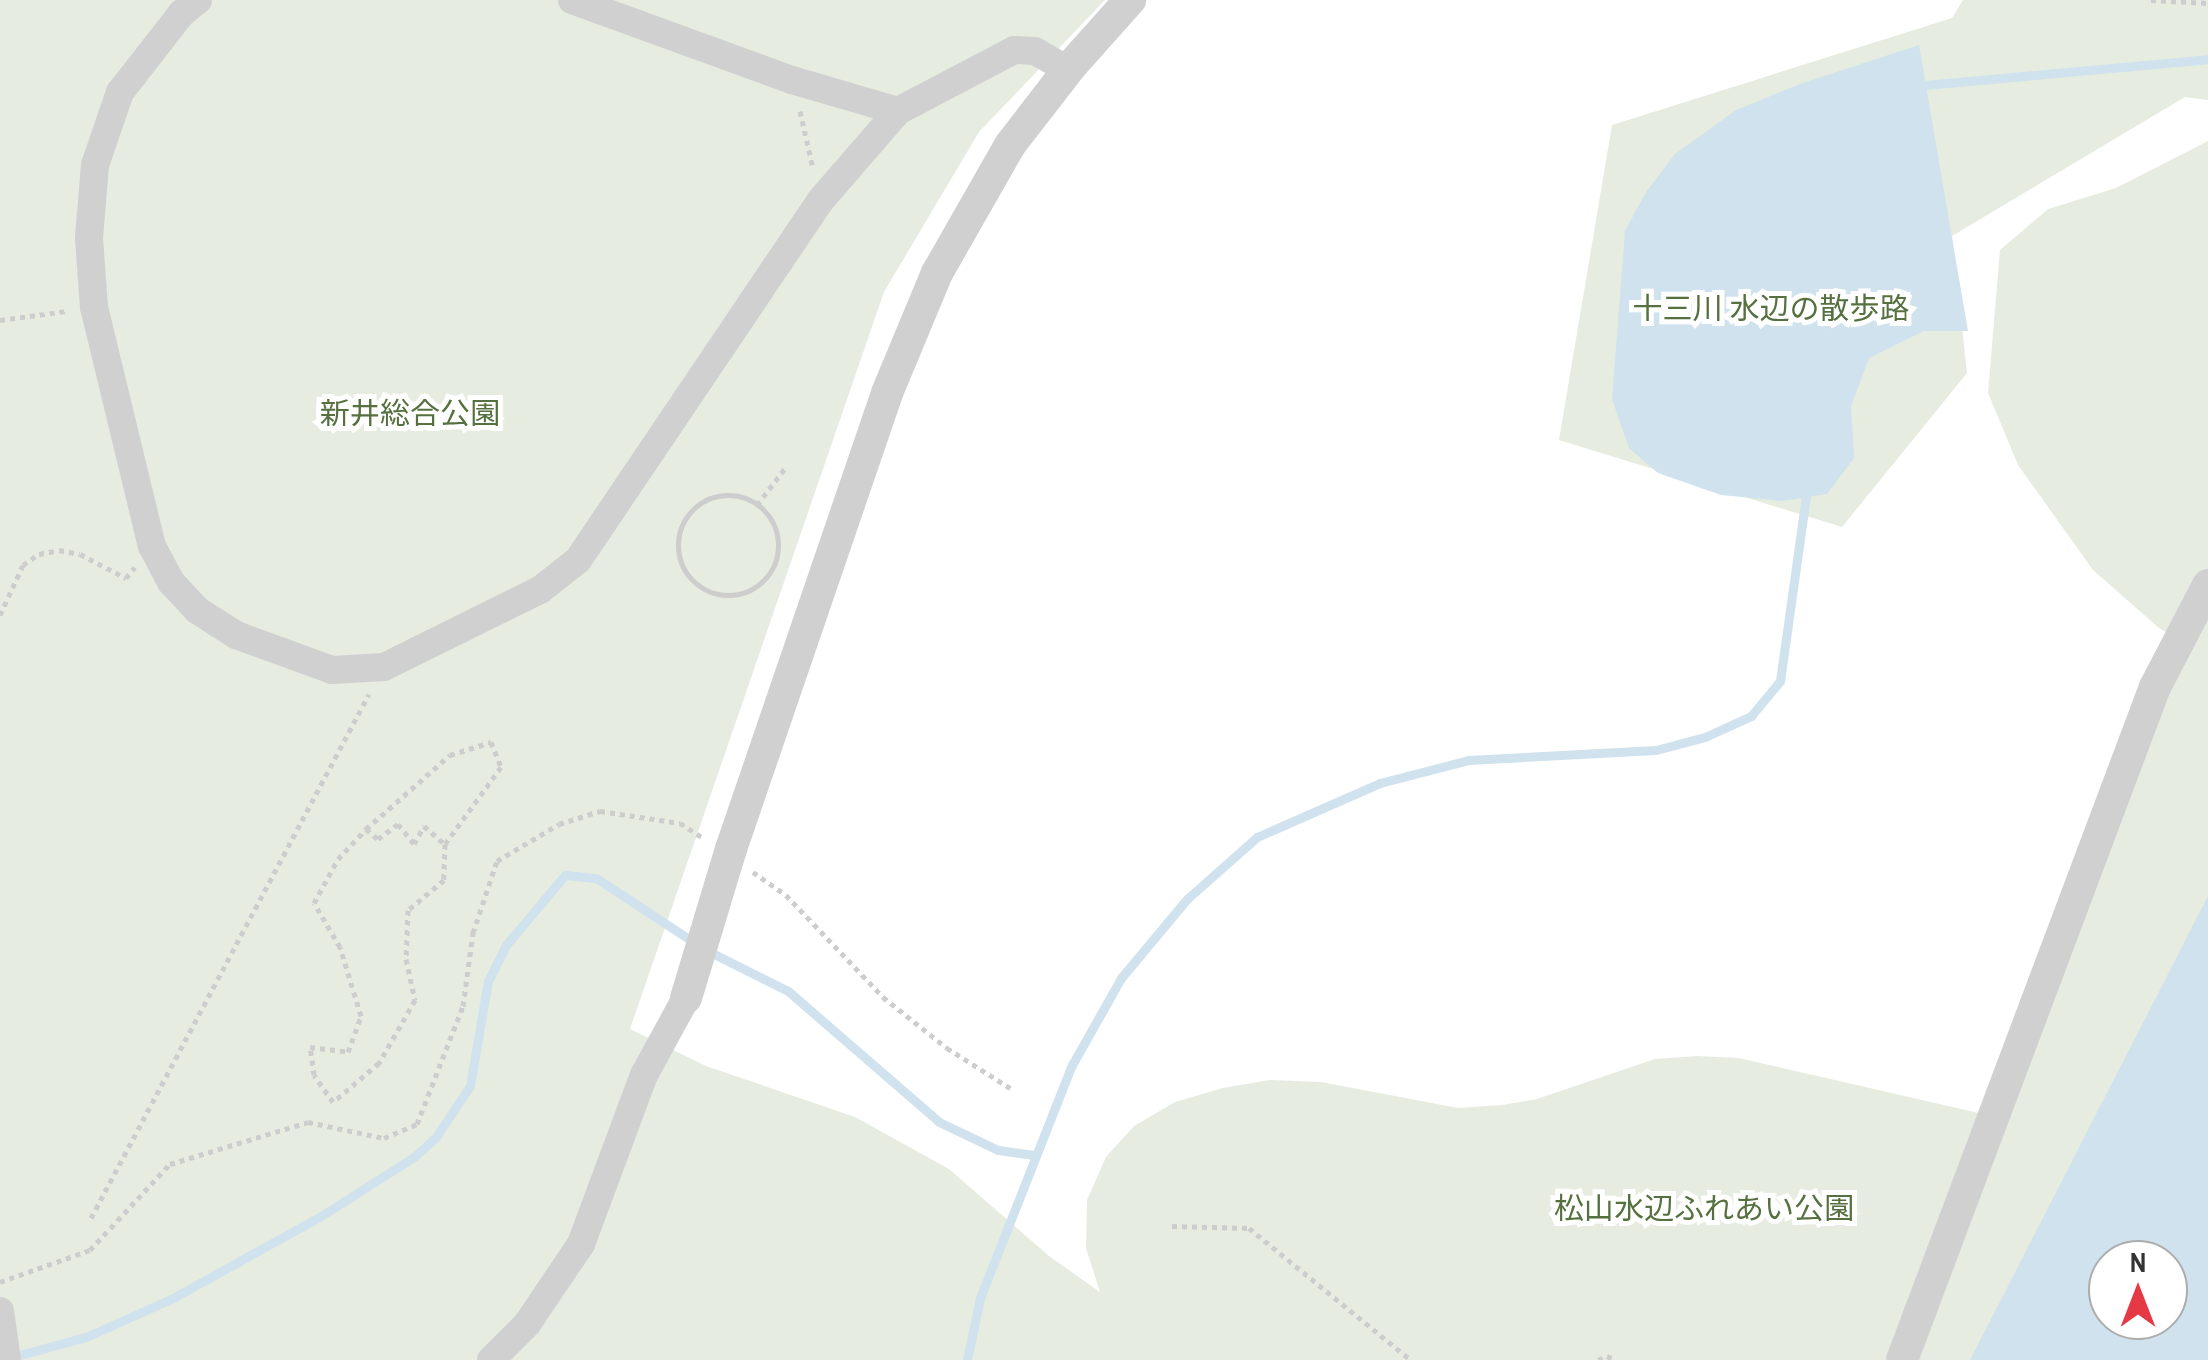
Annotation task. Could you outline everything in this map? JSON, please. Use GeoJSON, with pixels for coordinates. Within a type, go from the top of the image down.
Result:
{"type":"FeatureCollection","features":[{"type":"Feature","properties":{"kind":"street"},"geometry":{"type":"LineString","coordinates":[[198,0],[180,14],[120,92],[95,165],[89,238],[94,307],[152,546],[171,582],[197,610],[236,636],[332,670],[384,667],[540,590],[578,560],[820,201],[898,111],[1014,50],[1036,51],[1068,70]]}},
{"type":"Feature","properties":{"kind":"street"},"geometry":{"type":"LineString","coordinates":[[572,0],[792,80],[898,111]]}},
{"type":"Feature","properties":{"kind":"street"},"geometry":{"type":"LineString","coordinates":[[491,1360],[527,1324],[581,1244],[644,1075],[686,998],[727,852],[886,393],[915,323],[973,203],[1068,70],[1130,0]]}},
{"type":"Feature","properties":{"kind":"street"},"geometry":{"type":"LineString","coordinates":[[1902,1360],[2155,687],[2208,585]]}},
{"type":"Feature","properties":{"kind":"street"},"geometry":{"type":"LineString","coordinates":[[0,1311],[7,1360]]}},
{"type":"Feature","properties":{"kind":"path"},"geometry":{"type":"LineString","coordinates":[[2151,0],[2208,3]]}},
{"type":"Feature","properties":{"kind":"path"},"geometry":{"type":"LineString","coordinates":[[792,80],[820,201]]}},
{"type":"Feature","properties":{"kind":"path"},"geometry":{"type":"LineString","coordinates":[[0,320],[94,307]]}},
{"type":"Feature","properties":{"kind":"path"},"geometry":{"type":"LineString","coordinates":[[757,505],[786,466]]}},
{"type":"Feature","properties":{"kind":"path"},"geometry":{"type":"LineString","coordinates":[[730,495],[757,505],[772,520],[778,535],[774,567],[752,590],[736,596],[704,590],[681,565],[677,548],[686,516],[714,496],[730,495]]}},
{"type":"Feature","properties":{"kind":"path"},"geometry":{"type":"LineString","coordinates":[[0,615],[23,565],[39,554],[59,550],[80,554],[126,578],[152,546]]}},
{"type":"Feature","properties":{"kind":"path"},"geometry":{"type":"LineString","coordinates":[[91,1218],[373,687]]}},
{"type":"Feature","properties":{"kind":"path"},"geometry":{"type":"LineString","coordinates":[[491,742],[502,766],[445,844],[444,880],[408,910],[406,959],[415,1000],[379,1063],[333,1102],[314,1075],[310,1046],[348,1052],[361,1016],[340,947],[314,903],[338,860],[366,829],[450,755],[491,742]]}},
{"type":"Feature","properties":{"kind":"path"},"geometry":{"type":"LineString","coordinates":[[0,1282],[90,1250],[170,1164],[308,1122],[384,1138],[417,1124],[464,1006],[472,933],[497,861],[560,824],[600,811],[680,822],[727,852],[786,896],[883,997],[948,1048],[1010,1088]]}},
{"type":"Feature","properties":{"kind":"path"},"geometry":{"type":"LineString","coordinates":[[366,829],[378,840],[398,824],[414,844],[424,826],[445,844]]}},
{"type":"Feature","properties":{"kind":"path"},"geometry":{"type":"LineString","coordinates":[[1172,1226],[1249,1228],[1412,1360]]}},
{"type":"Feature","properties":{"kind":"path"},"geometry":{"type":"LineString","coordinates":[[1598,1360],[1608,1356],[1616,1360]]}},
{"type":"Feature","properties":{"kind":"green space","name":"新井総合公園"},"geometry":{"type":"Polygon","coordinates":[[[0,0],[1105,0],[979,132],[884,292],[630,1029],[706,1066],[855,1117],[949,1169],[1049,1256],[1100,1292],[1086,1248],[1087,1200],[1106,1157],[1134,1126],[1175,1102],[1223,1088],[1270,1080],[1321,1082],[1458,1108],[1537,1099],[1655,1059],[1697,1056],[1739,1058],[1996,1117],[2180,640],[2159,628],[2093,570],[2018,465],[1988,393],[2000,250],[2048,209],[2116,188],[2208,141],[2208,1360],[0,1360],[0,0]]]}},
{"type":"Feature","properties":{"kind":"green space","name":"十三川 水辺の散歩路"},"geometry":{"type":"Polygon","coordinates":[[[1963,0],[2208,0],[2208,100],[2185,97],[1952,236],[1967,373],[1842,527],[1559,440],[1612,125],[1952,18],[1963,0]]]}},
{"type":"Feature","properties":{"kind":"water"},"geometry":{"type":"Polygon","coordinates":[[[1919,45],[1968,331],[1924,331],[1869,358],[1851,406],[1854,458],[1827,494],[1782,501],[1721,495],[1658,473],[1629,448],[1612,399],[1625,231],[1646,192],[1675,154],[1736,110],[1803,83],[1919,45]]]}},
{"type":"Feature","properties":{"kind":"water"},"geometry":{"type":"Polygon","coordinates":[[[2208,896],[2208,1360],[1970,1360],[2208,896]]]}},
{"type":"Feature","properties":{"kind":"waterway"},"geometry":{"type":"LineString","coordinates":[[1925,85],[2208,59]]}},
{"type":"Feature","properties":{"kind":"waterway"},"geometry":{"type":"LineString","coordinates":[[967,1360],[980,1298],[1072,1065],[1121,978],[1187,899],[1257,837],[1380,783],[1469,760],[1656,750],[1705,737],[1751,716],[1780,681],[1806,497]]}},
{"type":"Feature","properties":{"kind":"waterway"},"geometry":{"type":"LineString","coordinates":[[12,1357],[86,1337],[173,1298],[321,1216],[414,1157],[436,1137],[470,1086],[488,981],[506,945],[565,875],[596,878],[695,943]]}},
{"type":"Feature","properties":{"kind":"waterway"},"geometry":{"type":"LineString","coordinates":[[708,951],[788,991],[939,1122],[998,1150],[1034,1155]]}},
{"type":"Feature","properties":{"kind":"park label","name":"松山水辺ふれあい公園"},"geometry":{"type":"Point","coordinates":[1704,1208]}}]}
